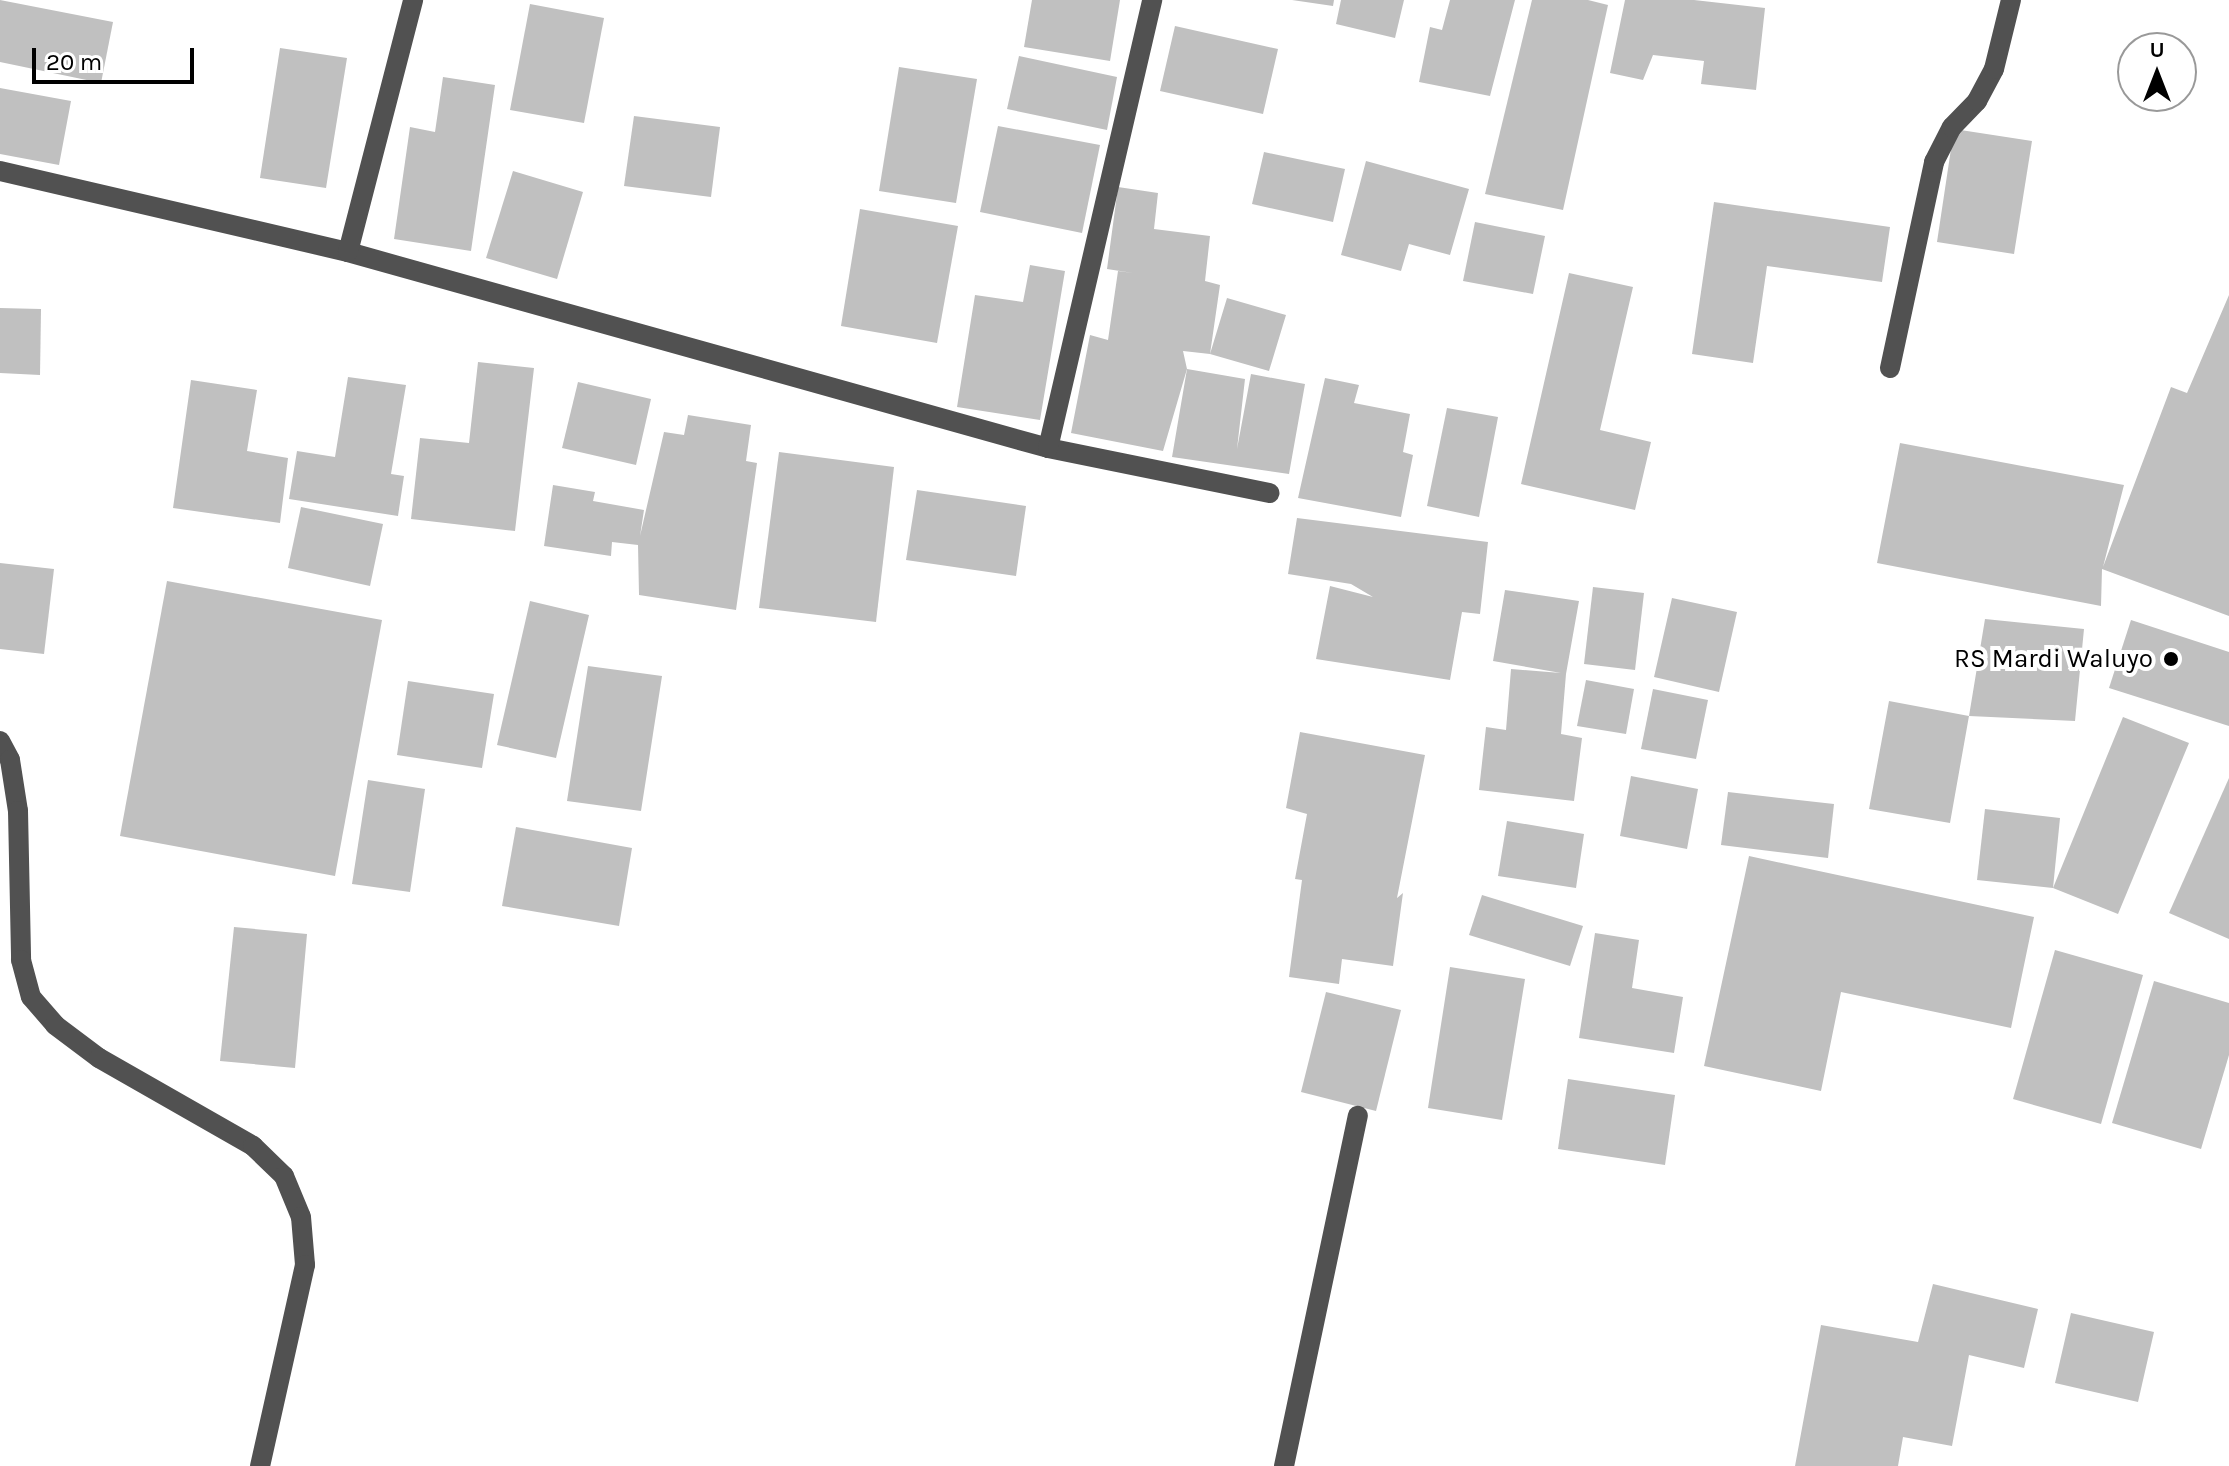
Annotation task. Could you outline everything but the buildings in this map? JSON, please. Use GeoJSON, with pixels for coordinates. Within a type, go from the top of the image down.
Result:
{"type":"FeatureCollection","features":[{"type":"Feature","properties":{"kind":"street"},"geometry":{"type":"LineString","coordinates":[[348,252],[413,0]]}},
{"type":"Feature","properties":{"kind":"street"},"geometry":{"type":"LineString","coordinates":[[1048,448],[1152,0]]}},
{"type":"Feature","properties":{"kind":"street"},"geometry":{"type":"LineString","coordinates":[[1890,368],[1934,162],[1952,127],[1977,101],[1994,69],[2011,0]]}},
{"type":"Feature","properties":{"kind":"street"},"geometry":{"type":"LineString","coordinates":[[0,171],[348,252],[1048,448],[1269,493]]}},
{"type":"Feature","properties":{"kind":"street"},"geometry":{"type":"LineString","coordinates":[[0,741],[10,760],[18,811],[21,960],[31,997],[55,1025],[99,1058],[253,1146],[284,1176],[301,1217],[305,1265],[260,1466]]}},
{"type":"Feature","properties":{"kind":"street"},"geometry":{"type":"LineString","coordinates":[[1284,1466],[1358,1116]]}},
{"type":"Feature","properties":{"kind":"place","name":"RS Mardi Waluyo"},"geometry":{"type":"Point","coordinates":[2171,659]}}]}
